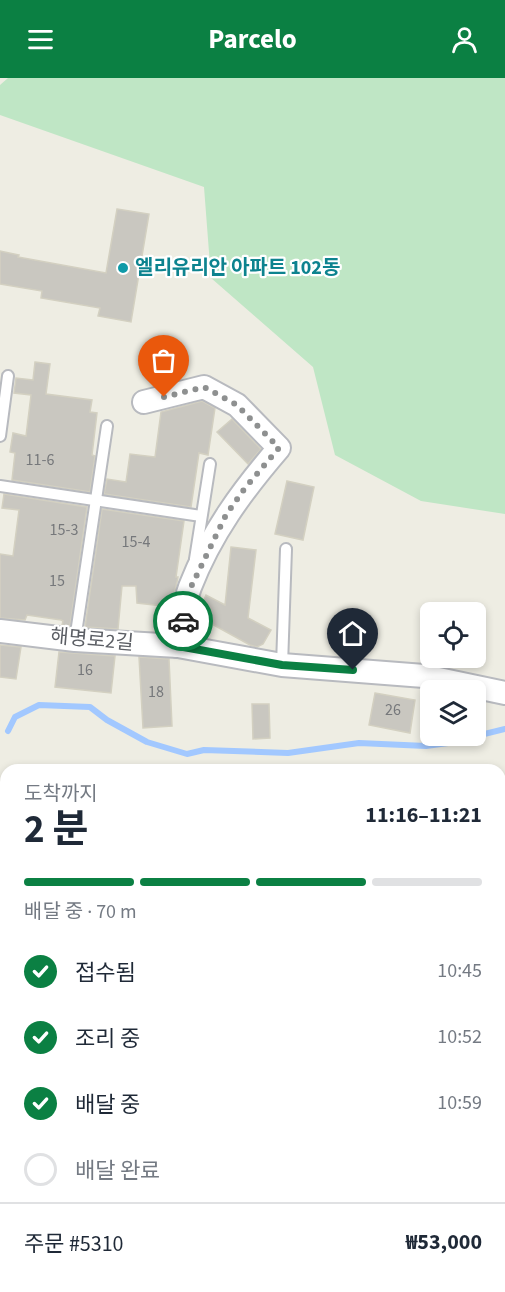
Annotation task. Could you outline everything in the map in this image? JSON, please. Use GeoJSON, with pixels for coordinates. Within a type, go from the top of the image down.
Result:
{"type":"FeatureCollection","features":[{"type":"Feature","properties":{"kind":"street"},"geometry":{"type":"LineString","coordinates":[[144,402],[204,387],[237,405],[279,448],[245,488],[226,515],[190,589],[178,646]]}},
{"type":"Feature","properties":{"kind":"street","name":"해명로2길"},"geometry":{"type":"LineString","coordinates":[[0,631],[75,640],[178,646],[282,665],[424,676],[505,693]]}},
{"type":"Feature","properties":{"kind":"lane"},"geometry":{"type":"LineString","coordinates":[[0,436],[8,376]]}},
{"type":"Feature","properties":{"kind":"lane"},"geometry":{"type":"LineString","coordinates":[[75,640],[107,426]]}},
{"type":"Feature","properties":{"kind":"lane"},"geometry":{"type":"LineString","coordinates":[[190,589],[210,464]]}},
{"type":"Feature","properties":{"kind":"lane"},"geometry":{"type":"LineString","coordinates":[[0,486],[201,516]]}},
{"type":"Feature","properties":{"kind":"lane"},"geometry":{"type":"LineString","coordinates":[[282,665],[286,549]]}},
{"type":"Feature","properties":{"kind":"green space"},"geometry":{"type":"Polygon","coordinates":[[[8,78],[505,78],[505,514],[421,501],[335,455],[313,367],[211,278],[204,187],[0,115],[0,85],[8,78]]]}},
{"type":"Feature","properties":{"kind":"building","name":"엘리유리안 아파트 102동"},"geometry":{"type":"Polygon","coordinates":[[[117,209],[149,214],[131,322],[98,316],[100,308],[41,298],[42,291],[0,284],[0,251],[19,255],[18,257],[106,273],[117,209]]]}},
{"type":"Feature","properties":{"kind":"building"},"geometry":{"type":"Polygon","coordinates":[[[35,362],[50,364],[46,394],[92,400],[90,412],[97,413],[92,455],[95,456],[90,492],[12,480],[15,453],[10,452],[13,433],[26,436],[31,395],[14,393],[16,378],[33,380],[35,362]]]}},
{"type":"Feature","properties":{"kind":"building"},"geometry":{"type":"Polygon","coordinates":[[[202,401],[215,408],[208,455],[199,453],[191,507],[104,494],[107,479],[126,482],[130,454],[155,457],[161,412],[202,401]]]}},
{"type":"Feature","properties":{"kind":"building"},"geometry":{"type":"Polygon","coordinates":[[[232,419],[261,449],[248,464],[217,432],[232,419]]]}},
{"type":"Feature","properties":{"kind":"building"},"geometry":{"type":"Polygon","coordinates":[[[287,481],[314,487],[303,540],[275,534],[287,481]]]}},
{"type":"Feature","properties":{"kind":"building"},"geometry":{"type":"Polygon","coordinates":[[[4,494],[87,507],[70,626],[62,625],[61,620],[27,615],[25,620],[0,618],[0,554],[13,556],[19,510],[2,508],[4,494]]]}},
{"type":"Feature","properties":{"kind":"building"},"geometry":{"type":"Polygon","coordinates":[[[102,509],[184,521],[176,577],[178,577],[171,607],[137,603],[136,586],[122,586],[118,629],[85,627],[102,509]]]}},
{"type":"Feature","properties":{"kind":"building"},"geometry":{"type":"Polygon","coordinates":[[[231,547],[256,550],[248,618],[271,630],[263,644],[257,647],[197,616],[206,595],[225,605],[231,547]]]}},
{"type":"Feature","properties":{"kind":"building"},"geometry":{"type":"Polygon","coordinates":[[[0,645],[21,647],[16,679],[0,677],[0,645]]]}},
{"type":"Feature","properties":{"kind":"building"},"geometry":{"type":"Polygon","coordinates":[[[59,652],[115,656],[111,693],[55,687],[59,652]]]}},
{"type":"Feature","properties":{"kind":"building"},"geometry":{"type":"Polygon","coordinates":[[[139,657],[169,659],[172,726],[143,728],[139,657]]]}},
{"type":"Feature","properties":{"kind":"building"},"geometry":{"type":"Polygon","coordinates":[[[375,693],[415,700],[410,733],[369,725],[375,693]]]}},
{"type":"Feature","properties":{"kind":"building"},"geometry":{"type":"Polygon","coordinates":[[[252,704],[269,704],[270,738],[253,739],[252,704]]]}},
{"type":"Feature","properties":{"kind":"waterway"},"geometry":{"type":"LineString","coordinates":[[8,731],[15,717],[39,705],[90,707],[107,720],[147,742],[187,754],[204,750],[288,753],[359,743],[426,746],[505,729]]}},
{"type":"Feature","properties":{"kind":"way so far"},"geometry":{"type":"LineString","coordinates":[[164,397],[204,387],[237,405],[279,448],[245,488],[226,515],[190,589],[183,621]]}},
{"type":"Feature","properties":{"kind":"place","name":"엘리유리안 아파트 102동"},"geometry":{"type":"Point","coordinates":[123,268]}},
{"type":"Feature","properties":{"kind":"route"},"geometry":{"type":"LineString","coordinates":[[183,621],[178,646],[282,665],[353,670]]}}]}
